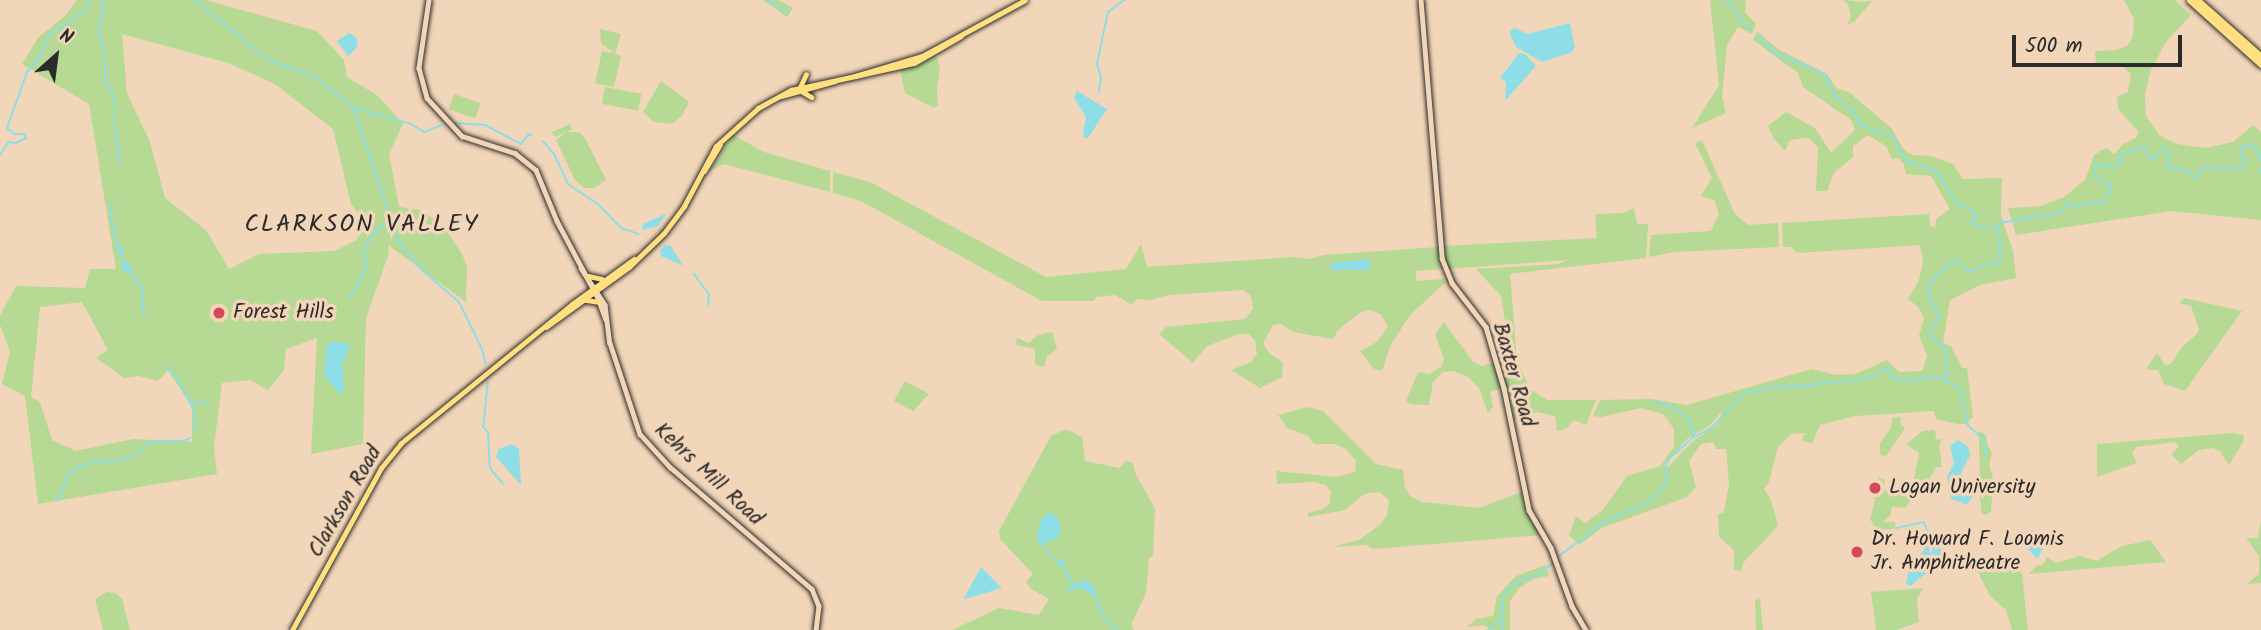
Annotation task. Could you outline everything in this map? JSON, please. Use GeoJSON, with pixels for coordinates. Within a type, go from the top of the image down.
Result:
{"type":"FeatureCollection","features":[{"type":"Feature","properties":{"kind":"highway"},"geometry":{"type":"LineString","coordinates":[[2190,0],[2261,64]]}},
{"type":"Feature","properties":{"kind":"highway"},"geometry":{"type":"LineString","coordinates":[[2197,0],[2261,57]]}},
{"type":"Feature","properties":{"kind":"main road","name":"Kehrs Mill Road"},"geometry":{"type":"LineString","coordinates":[[429,0],[419,68],[427,98],[462,136],[515,153],[536,170],[581,268],[595,289],[607,321],[625,394],[640,434],[670,467],[807,585],[819,606],[816,630]]}},
{"type":"Feature","properties":{"kind":"main road","name":"Clarkson Road"},"geometry":{"type":"LineString","coordinates":[[800,89],[916,58],[961,36],[1016,2],[1025,0]]}},
{"type":"Feature","properties":{"kind":"main road","name":"Baxter Road"},"geometry":{"type":"LineString","coordinates":[[1421,0],[1443,262],[1452,283],[1486,327],[1504,388],[1526,501],[1554,556],[1572,606],[1587,630]]}},
{"type":"Feature","properties":{"kind":"main road"},"geometry":{"type":"LineString","coordinates":[[811,97],[800,89],[808,76],[821,82]]}},
{"type":"Feature","properties":{"kind":"main road","name":"Clarkson Road"},"geometry":{"type":"LineString","coordinates":[[292,630],[392,453],[413,431],[634,259],[673,223],[713,151],[753,112],[781,96],[835,80]]}},
{"type":"Feature","properties":{"kind":"main road","name":"Clarkson Road"},"geometry":{"type":"LineString","coordinates":[[546,327],[586,300],[605,278],[634,259]]}},
{"type":"Feature","properties":{"kind":"main road","name":"Kehrs Mill Road"},"geometry":{"type":"LineString","coordinates":[[581,268],[606,309],[607,321]]}},
{"type":"Feature","properties":{"kind":"main road"},"geometry":{"type":"LineString","coordinates":[[588,276],[605,278]]}},
{"type":"Feature","properties":{"kind":"main road"},"geometry":{"type":"LineString","coordinates":[[586,300],[600,302]]}},
{"type":"Feature","properties":{"kind":"green space"},"geometry":{"type":"Polygon","coordinates":[[[77,0],[205,0],[317,31],[344,60],[347,77],[378,96],[403,124],[389,154],[399,207],[420,210],[443,225],[462,254],[467,267],[466,302],[388,245],[389,253],[366,318],[363,444],[311,454],[317,338],[286,349],[284,370],[268,390],[250,380],[222,383],[214,447],[217,474],[38,504],[25,396],[2,384],[10,352],[0,325],[0,316],[16,286],[85,288],[90,269],[116,269],[89,104],[22,64],[38,38],[66,15],[77,0]],[[122,34],[127,93],[150,142],[165,198],[206,230],[229,269],[259,254],[334,251],[355,241],[367,226],[351,204],[333,129],[275,84],[228,63],[122,34]],[[82,302],[40,307],[31,397],[40,402],[52,440],[76,451],[133,439],[192,442],[192,407],[168,370],[158,381],[139,376],[124,378],[96,358],[108,350],[82,302]]]}},
{"type":"Feature","properties":{"kind":"green space"},"geometry":{"type":"Polygon","coordinates":[[[763,0],[779,0],[793,8],[787,17],[763,0]]]}},
{"type":"Feature","properties":{"kind":"green space"},"geometry":{"type":"Polygon","coordinates":[[[1710,0],[1746,0],[1745,12],[1756,24],[1752,34],[1738,27],[1727,45],[1722,97],[1726,113],[1692,128],[1719,85],[1710,0]]]}},
{"type":"Feature","properties":{"kind":"green space"},"geometry":{"type":"Polygon","coordinates":[[[1843,0],[1873,0],[1855,21],[1847,25],[1851,16],[1848,4],[1843,0]]]}},
{"type":"Feature","properties":{"kind":"green space"},"geometry":{"type":"Polygon","coordinates":[[[2124,0],[2175,0],[2191,15],[2165,43],[2150,73],[2145,94],[2146,116],[2160,136],[2177,144],[2206,148],[2233,142],[2253,125],[2261,132],[2261,220],[2172,211],[2016,235],[2008,208],[2041,206],[2064,197],[2085,180],[2094,155],[2106,148],[2115,154],[2123,144],[2137,137],[2138,131],[2118,109],[2117,97],[2128,92],[2131,74],[2122,66],[2096,63],[2095,51],[2117,50],[2127,46],[2133,37],[2134,19],[2124,0]]]}},
{"type":"Feature","properties":{"kind":"green space"},"geometry":{"type":"Polygon","coordinates":[[[600,29],[621,34],[615,54],[621,56],[614,87],[595,83],[602,51],[614,53],[601,43],[600,29]]]}},
{"type":"Feature","properties":{"kind":"green space"},"geometry":{"type":"Polygon","coordinates":[[[1757,31],[1778,49],[1827,74],[1836,88],[1849,92],[1892,129],[1904,150],[1913,155],[1931,156],[1953,164],[1963,179],[2002,178],[2001,215],[2013,251],[2016,278],[1980,285],[1950,300],[1943,343],[1951,346],[1962,368],[1967,368],[1973,417],[1965,424],[1957,424],[1936,419],[1934,411],[1855,416],[1820,425],[1812,444],[1802,440],[1805,433],[1791,434],[1778,447],[1769,482],[1764,489],[1771,500],[1778,526],[1743,563],[1742,571],[1734,570],[1734,550],[1719,537],[1718,515],[1724,512],[1729,484],[1726,449],[1716,449],[1713,442],[1701,444],[1689,461],[1696,487],[1687,497],[1602,528],[1579,545],[1569,535],[1576,516],[1585,523],[1602,511],[1627,476],[1660,466],[1674,447],[1674,429],[1663,414],[1641,408],[1601,417],[1593,416],[1600,400],[1651,399],[1687,405],[1812,369],[1836,375],[1856,374],[1887,360],[1899,372],[1922,371],[1927,356],[1919,336],[1924,318],[1918,307],[1908,299],[1919,280],[1923,262],[1920,245],[1797,253],[1791,247],[1783,247],[1782,223],[1929,214],[1930,226],[1935,227],[1936,219],[1950,209],[1931,176],[1906,174],[1904,164],[1898,158],[1892,159],[1886,146],[1868,135],[1853,146],[1853,157],[1834,173],[1827,191],[1816,191],[1818,147],[1808,138],[1795,139],[1789,141],[1785,151],[1774,139],[1768,126],[1786,112],[1815,128],[1831,153],[1855,130],[1851,120],[1803,87],[1798,73],[1753,40],[1757,31]],[[1722,411],[1709,426],[1687,439],[1663,466],[1668,467],[1694,440],[1717,425],[1722,411]]]}},
{"type":"Feature","properties":{"kind":"green space"},"geometry":{"type":"Polygon","coordinates":[[[936,56],[940,68],[938,105],[934,108],[905,93],[900,70],[936,56]]]}},
{"type":"Feature","properties":{"kind":"green space"},"geometry":{"type":"Polygon","coordinates":[[[661,81],[689,102],[682,116],[671,124],[654,122],[643,112],[661,81]]]}},
{"type":"Feature","properties":{"kind":"green space"},"geometry":{"type":"Polygon","coordinates":[[[605,87],[641,94],[638,111],[602,104],[605,87]]]}},
{"type":"Feature","properties":{"kind":"green space"},"geometry":{"type":"Polygon","coordinates":[[[454,94],[480,103],[475,118],[449,109],[454,94]]]}},
{"type":"Feature","properties":{"kind":"green space"},"geometry":{"type":"Polygon","coordinates":[[[570,124],[572,129],[568,132],[579,132],[585,138],[606,180],[594,188],[584,188],[575,180],[556,140],[566,132],[555,137],[552,132],[570,124]]]}},
{"type":"Feature","properties":{"kind":"green space"},"geometry":{"type":"Polygon","coordinates":[[[733,135],[764,152],[830,171],[830,192],[724,164],[710,171],[733,135]]]}},
{"type":"Feature","properties":{"kind":"green space"},"geometry":{"type":"Polygon","coordinates":[[[1702,140],[1735,214],[1748,225],[1778,223],[1779,247],[1675,252],[1649,257],[1651,235],[1711,231],[1719,214],[1714,200],[1701,196],[1712,178],[1695,143],[1702,140]]]}},
{"type":"Feature","properties":{"kind":"green space"},"geometry":{"type":"Polygon","coordinates":[[[833,172],[870,182],[1046,277],[1126,269],[1141,244],[1147,267],[1292,257],[1309,259],[1324,255],[1438,247],[1443,269],[1415,271],[1417,281],[1443,279],[1446,282],[1411,314],[1391,344],[1382,371],[1374,369],[1360,351],[1377,342],[1388,326],[1380,314],[1371,310],[1361,312],[1338,330],[1333,339],[1293,332],[1281,324],[1273,325],[1263,343],[1269,353],[1283,362],[1282,377],[1260,388],[1231,370],[1251,362],[1257,354],[1255,340],[1249,334],[1239,334],[1207,346],[1193,363],[1159,334],[1166,327],[1245,319],[1253,309],[1251,296],[1243,290],[1169,295],[1151,300],[1137,299],[1132,305],[1115,295],[1096,297],[1094,301],[1042,301],[861,201],[833,193],[833,172]]]}},
{"type":"Feature","properties":{"kind":"green space"},"geometry":{"type":"Polygon","coordinates":[[[1634,208],[1637,224],[1648,224],[1646,258],[1510,274],[1517,359],[1530,389],[1547,400],[1596,400],[1586,425],[1574,420],[1566,429],[1557,431],[1555,416],[1536,412],[1513,419],[1496,350],[1509,346],[1501,296],[1476,269],[1558,264],[1568,260],[1447,269],[1442,246],[1597,238],[1595,214],[1625,213],[1634,208]]]}},
{"type":"Feature","properties":{"kind":"green space"},"geometry":{"type":"Polygon","coordinates":[[[2184,298],[2242,311],[2185,391],[2164,384],[2158,370],[2146,369],[2157,353],[2165,365],[2171,364],[2182,347],[2197,334],[2199,329],[2191,306],[2180,303],[2184,298]]]}},
{"type":"Feature","properties":{"kind":"green space"},"geometry":{"type":"Polygon","coordinates":[[[1444,322],[1473,362],[1481,366],[1496,362],[1503,388],[1490,392],[1493,407],[1488,413],[1479,388],[1467,376],[1452,371],[1443,372],[1433,382],[1429,405],[1410,404],[1406,401],[1418,372],[1429,374],[1441,367],[1444,359],[1435,334],[1444,322]]]}},
{"type":"Feature","properties":{"kind":"green space"},"geometry":{"type":"Polygon","coordinates":[[[1052,332],[1057,349],[1047,356],[1044,367],[1035,365],[1035,349],[1016,345],[1017,338],[1029,343],[1038,335],[1052,332]]]}},
{"type":"Feature","properties":{"kind":"green space"},"geometry":{"type":"Polygon","coordinates":[[[905,381],[929,394],[913,411],[894,401],[905,381]]]}},
{"type":"Feature","properties":{"kind":"green space"},"geometry":{"type":"Polygon","coordinates":[[[1307,407],[1323,411],[1376,464],[1403,470],[1405,487],[1410,496],[1422,502],[1479,508],[1522,492],[1530,518],[1542,535],[1373,549],[1367,545],[1332,547],[1359,540],[1381,524],[1387,515],[1389,500],[1379,492],[1364,494],[1345,510],[1308,517],[1308,513],[1323,509],[1330,503],[1331,492],[1326,485],[1313,482],[1277,484],[1276,471],[1337,477],[1355,472],[1356,461],[1346,449],[1335,444],[1314,444],[1308,436],[1287,428],[1278,415],[1307,407]]]}},
{"type":"Feature","properties":{"kind":"green space"},"geometry":{"type":"Polygon","coordinates":[[[1901,417],[1900,423],[1905,428],[1886,456],[1880,455],[1880,443],[1891,428],[1892,418],[1901,417]]]}},
{"type":"Feature","properties":{"kind":"green space"},"geometry":{"type":"Polygon","coordinates":[[[1066,429],[1082,437],[1085,461],[1120,468],[1126,460],[1133,464],[1136,475],[1155,508],[1153,557],[1149,557],[1146,593],[1131,625],[1134,630],[952,630],[999,608],[1039,615],[1049,599],[1031,589],[1026,582],[1033,574],[1000,539],[999,531],[1051,436],[1066,429]]]}},
{"type":"Feature","properties":{"kind":"green space"},"geometry":{"type":"Polygon","coordinates":[[[1935,430],[1936,440],[1942,439],[1939,445],[1942,467],[1936,467],[1924,490],[1905,508],[1892,507],[1890,516],[1883,522],[1894,522],[1894,529],[1877,530],[1870,519],[1875,500],[1872,494],[1879,477],[1885,480],[1883,489],[1903,495],[1913,485],[1919,453],[1906,444],[1923,431],[1935,430]]]}},
{"type":"Feature","properties":{"kind":"green space"},"geometry":{"type":"Polygon","coordinates":[[[1979,431],[1986,435],[1992,453],[1989,465],[1994,480],[2009,481],[2017,488],[1993,486],[1991,512],[1985,515],[1982,514],[1980,499],[1979,431]]]}},
{"type":"Feature","properties":{"kind":"green space"},"geometry":{"type":"Polygon","coordinates":[[[2233,433],[2244,435],[2243,442],[2229,465],[2220,451],[2212,448],[2199,450],[2181,464],[2171,454],[2179,447],[2176,442],[2136,447],[2132,453],[2137,463],[2097,477],[2097,444],[2233,433]]]}},
{"type":"Feature","properties":{"kind":"green space"},"geometry":{"type":"Polygon","coordinates":[[[2261,521],[2261,583],[2247,584],[2259,574],[2259,556],[2246,538],[2258,538],[2261,521]]]}},
{"type":"Feature","properties":{"kind":"green space"},"geometry":{"type":"Polygon","coordinates":[[[2150,540],[2166,562],[2029,574],[2037,565],[2043,565],[2047,557],[2056,563],[2080,556],[2096,561],[2122,546],[2150,540]]]}},
{"type":"Feature","properties":{"kind":"green space"},"geometry":{"type":"Polygon","coordinates":[[[2005,556],[2022,574],[2028,630],[2012,630],[2006,610],[1990,596],[1977,570],[1982,564],[2005,556]]]}},
{"type":"Feature","properties":{"kind":"green space"},"geometry":{"type":"Polygon","coordinates":[[[1546,565],[1549,576],[1533,579],[1519,588],[1510,601],[1510,630],[1492,630],[1484,625],[1467,627],[1476,619],[1493,616],[1497,596],[1516,576],[1546,565]]]}},
{"type":"Feature","properties":{"kind":"green space"},"geometry":{"type":"Polygon","coordinates":[[[1923,588],[1917,599],[1919,622],[1897,630],[1876,630],[1871,592],[1923,588]]]}},
{"type":"Feature","properties":{"kind":"green space"},"geometry":{"type":"Polygon","coordinates":[[[107,592],[116,593],[122,599],[130,630],[103,630],[95,599],[107,592]]]}},
{"type":"Feature","properties":{"kind":"green space"},"geometry":{"type":"Polygon","coordinates":[[[1760,599],[1763,630],[1756,630],[1755,600],[1760,599]]]}},
{"type":"Feature","properties":{"kind":"water"},"geometry":{"type":"Polygon","coordinates":[[[1570,23],[1575,47],[1572,52],[1542,62],[1516,47],[1509,31],[1515,28],[1528,34],[1570,23]]]}},
{"type":"Feature","properties":{"kind":"water"},"geometry":{"type":"Polygon","coordinates":[[[349,33],[356,37],[358,46],[348,56],[337,41],[349,33]]]}},
{"type":"Feature","properties":{"kind":"water"},"geometry":{"type":"Polygon","coordinates":[[[1519,53],[1525,54],[1536,66],[1505,101],[1506,82],[1500,78],[1519,53]]]}},
{"type":"Feature","properties":{"kind":"water"},"geometry":{"type":"Polygon","coordinates":[[[1077,91],[1107,109],[1088,138],[1083,134],[1086,117],[1074,98],[1077,91]]]}},
{"type":"Feature","properties":{"kind":"water"},"geometry":{"type":"Polygon","coordinates":[[[667,213],[658,226],[642,230],[643,224],[667,213]]]}},
{"type":"Feature","properties":{"kind":"water"},"geometry":{"type":"Polygon","coordinates":[[[665,245],[671,246],[683,266],[661,256],[660,251],[665,245]]]}},
{"type":"Feature","properties":{"kind":"water"},"geometry":{"type":"Polygon","coordinates":[[[122,247],[123,258],[130,265],[133,277],[122,269],[122,259],[116,248],[122,247]]]}},
{"type":"Feature","properties":{"kind":"water"},"geometry":{"type":"Polygon","coordinates":[[[1369,259],[1370,270],[1330,270],[1332,263],[1369,259]]]}},
{"type":"Feature","properties":{"kind":"water"},"geometry":{"type":"Polygon","coordinates":[[[332,342],[346,343],[350,348],[342,363],[344,387],[340,395],[324,375],[327,345],[332,342]]]}},
{"type":"Feature","properties":{"kind":"water"},"geometry":{"type":"Polygon","coordinates":[[[1958,440],[1968,447],[1970,455],[1961,473],[1973,495],[1967,505],[1951,499],[1947,477],[1954,463],[1950,446],[1958,440]]]}},
{"type":"Feature","properties":{"kind":"water"},"geometry":{"type":"Polygon","coordinates":[[[512,444],[519,449],[521,485],[496,457],[499,449],[512,444]]]}},
{"type":"Feature","properties":{"kind":"water"},"geometry":{"type":"Polygon","coordinates":[[[1049,512],[1059,519],[1061,535],[1042,545],[1054,558],[1065,562],[1065,570],[1074,582],[1068,581],[1064,570],[1038,542],[1040,521],[1049,512]]]}},
{"type":"Feature","properties":{"kind":"water"},"geometry":{"type":"Polygon","coordinates":[[[2033,530],[2042,539],[2044,547],[2037,559],[2027,548],[2028,533],[2033,530]]]}},
{"type":"Feature","properties":{"kind":"water"},"geometry":{"type":"Polygon","coordinates":[[[1931,541],[1945,553],[1944,559],[1910,586],[1906,584],[1909,569],[1931,541]]]}},
{"type":"Feature","properties":{"kind":"water"},"geometry":{"type":"Polygon","coordinates":[[[981,567],[1002,588],[965,599],[964,598],[981,567]]]}},
{"type":"Feature","properties":{"kind":"water"},"geometry":{"type":"Polygon","coordinates":[[[1086,580],[1095,588],[1097,598],[1081,588],[1065,591],[1071,585],[1086,580]]]}},
{"type":"Feature","properties":{"kind":"waterway"},"geometry":{"type":"LineString","coordinates":[[0,155],[8,142],[16,143],[26,138],[25,134],[14,134],[7,128],[27,72],[38,59],[50,34],[84,12],[89,0]]}},
{"type":"Feature","properties":{"kind":"waterway"},"geometry":{"type":"LineString","coordinates":[[104,0],[99,32],[104,52]]}},
{"type":"Feature","properties":{"kind":"waterway"},"geometry":{"type":"LineString","coordinates":[[195,0],[261,54],[276,63],[314,76],[353,107],[399,242],[422,270],[459,302],[482,349],[486,365]]}},
{"type":"Feature","properties":{"kind":"waterway"},"geometry":{"type":"LineString","coordinates":[[767,0],[789,12]]}},
{"type":"Feature","properties":{"kind":"waterway"},"geometry":{"type":"LineString","coordinates":[[1099,92],[1101,77],[1097,64],[1108,12],[1124,0]]}},
{"type":"Feature","properties":{"kind":"waterway"},"geometry":{"type":"LineString","coordinates":[[1726,0],[1738,13],[1742,23],[1751,29]]}},
{"type":"Feature","properties":{"kind":"waterway"},"geometry":{"type":"LineString","coordinates":[[1758,37],[1777,54],[1823,73],[1837,98],[1855,113],[1859,125],[1893,136],[1908,161],[1937,172],[1957,203],[1973,211],[1976,218],[1971,223],[1983,228],[1993,228]]}},
{"type":"Feature","properties":{"kind":"waterway"},"geometry":{"type":"LineString","coordinates":[[105,57],[105,83],[112,92],[115,109]]}},
{"type":"Feature","properties":{"kind":"waterway"},"geometry":{"type":"LineString","coordinates":[[355,108],[411,124],[424,132],[442,125]]}},
{"type":"Feature","properties":{"kind":"waterway"},"geometry":{"type":"LineString","coordinates":[[114,115],[120,164]]}},
{"type":"Feature","properties":{"kind":"waterway"},"geometry":{"type":"LineString","coordinates":[[455,123],[485,125],[521,144],[529,134],[533,136]]}},
{"type":"Feature","properties":{"kind":"waterway"},"geometry":{"type":"LineString","coordinates":[[543,141],[554,154],[568,184],[598,204],[621,228],[638,234]]}},
{"type":"Feature","properties":{"kind":"waterway"},"geometry":{"type":"LineString","coordinates":[[1559,556],[1604,522],[1653,500],[1668,480],[1664,469],[1670,458],[1692,438],[1710,429],[1745,393],[1777,386],[1783,388],[1869,378],[1887,368],[1893,378],[1898,380],[1919,380],[1927,377],[1942,379],[1947,374],[1946,350],[1929,334],[1940,316],[1928,295],[1930,282],[1951,262],[1960,262],[1966,270],[1973,271],[1987,263],[2000,264],[2000,235],[1996,228],[2000,223],[2059,213],[2069,203],[2077,208],[2086,203],[2103,203],[2111,189],[2109,184],[2096,178],[2095,164],[2112,166],[2122,163],[2120,156],[2140,147],[2146,148],[2148,156],[2154,159],[2163,147],[2169,151],[2169,167],[2173,170],[2185,169],[2195,178],[2204,167],[2242,169],[2245,163],[2240,148],[2250,144],[2259,152],[2261,160]]}},
{"type":"Feature","properties":{"kind":"waterway"},"geometry":{"type":"LineString","coordinates":[[112,203],[111,219],[117,246]]}},
{"type":"Feature","properties":{"kind":"waterway"},"geometry":{"type":"LineString","coordinates":[[348,297],[358,286],[367,267],[363,251],[373,234],[391,219]]}},
{"type":"Feature","properties":{"kind":"waterway"},"geometry":{"type":"LineString","coordinates":[[694,274],[709,295],[708,306]]}},
{"type":"Feature","properties":{"kind":"waterway"},"geometry":{"type":"LineString","coordinates":[[134,276],[142,288],[144,315]]}},
{"type":"Feature","properties":{"kind":"waterway"},"geometry":{"type":"LineString","coordinates":[[165,366],[175,375],[190,401],[196,419],[194,430]]}},
{"type":"Feature","properties":{"kind":"waterway"},"geometry":{"type":"LineString","coordinates":[[1944,379],[1961,390],[1968,425],[1984,440],[1985,456]]}},
{"type":"Feature","properties":{"kind":"waterway"},"geometry":{"type":"LineString","coordinates":[[488,382],[483,427],[488,432],[490,468],[503,484]]}},
{"type":"Feature","properties":{"kind":"waterway"},"geometry":{"type":"LineString","coordinates":[[192,402],[208,404]]}},
{"type":"Feature","properties":{"kind":"waterway"},"geometry":{"type":"LineString","coordinates":[[1654,402],[1669,405],[1690,420],[1694,436]]}},
{"type":"Feature","properties":{"kind":"waterway"},"geometry":{"type":"LineString","coordinates":[[57,501],[70,471],[95,461],[112,462],[132,457],[149,442],[184,441],[190,438]]}},
{"type":"Feature","properties":{"kind":"waterway"},"geometry":{"type":"LineString","coordinates":[[1896,528],[1924,522],[1931,541]]}},
{"type":"Feature","properties":{"kind":"waterway"},"geometry":{"type":"LineString","coordinates":[[1488,630],[1502,620],[1502,599],[1508,590],[1516,582],[1538,574],[1553,563]]}},
{"type":"Feature","properties":{"kind":"waterway"},"geometry":{"type":"LineString","coordinates":[[1096,598],[1101,613],[1118,630]]}},
{"type":"Feature","properties":{"kind":"waterway"},"geometry":{"type":"LineString","coordinates":[[1502,621],[1503,630]]}},
{"type":"Feature","properties":{"kind":"place","name":"Forest Hills"},"geometry":{"type":"Point","coordinates":[219,313]}},
{"type":"Feature","properties":{"kind":"place","name":"Logan University"},"geometry":{"type":"Point","coordinates":[1875,488]}},
{"type":"Feature","properties":{"kind":"place","name":"Dr. Howard F. Loomis Jr. Amphitheatre"},"geometry":{"type":"Point","coordinates":[1857,552]}},
{"type":"Feature","properties":{"kind":"district","name":"CLARKSON VALLEY"},"geometry":{"type":"Point","coordinates":[362,225]}}]}
